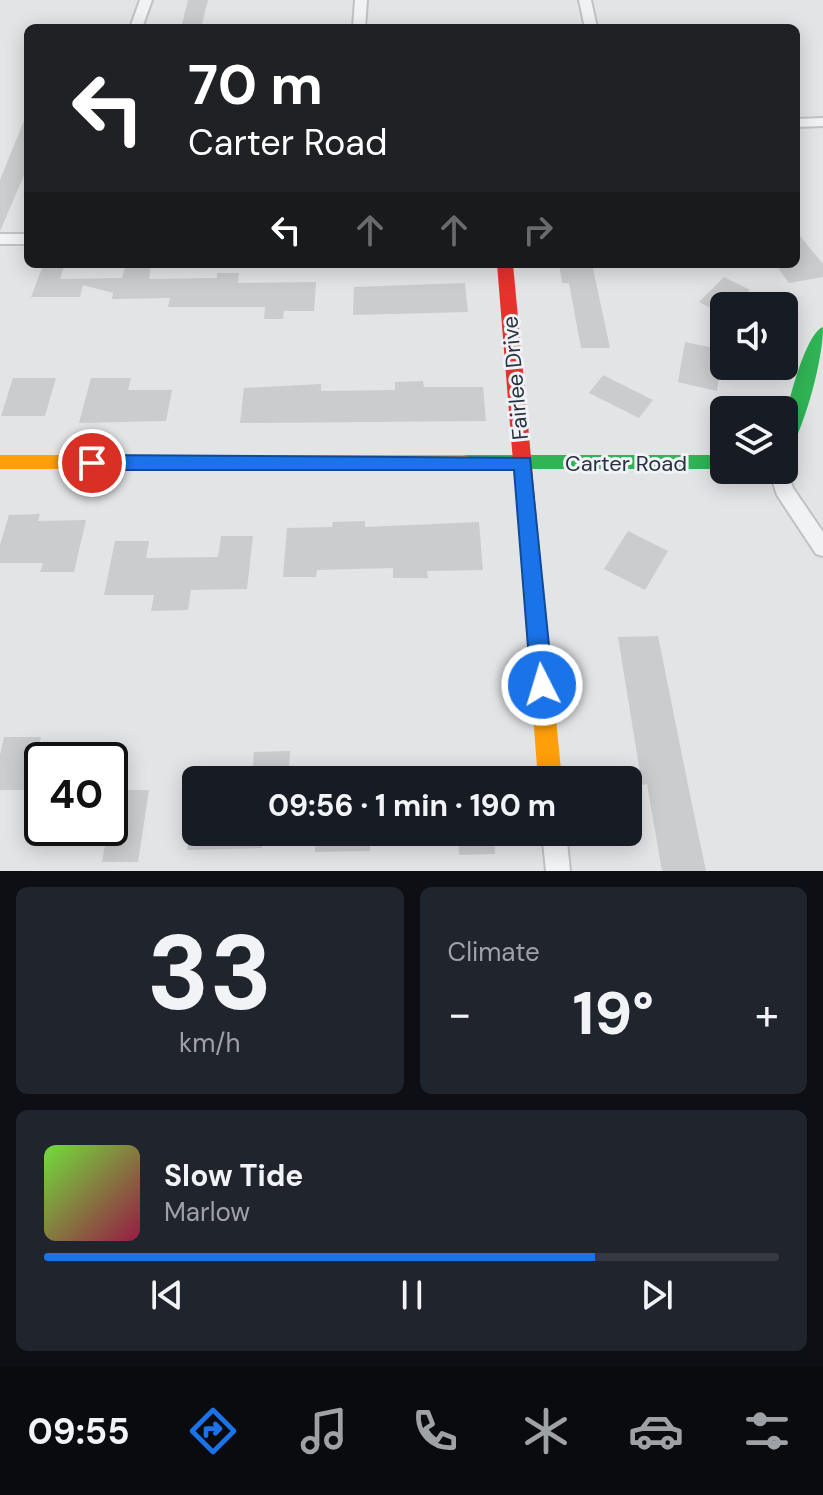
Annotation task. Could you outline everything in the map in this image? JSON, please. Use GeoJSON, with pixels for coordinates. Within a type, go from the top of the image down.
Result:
{"type":"FeatureCollection","features":[{"type":"Feature","properties":{"kind":"street"},"geometry":{"type":"LineString","coordinates":[[137,24],[146,0]]}},
{"type":"Feature","properties":{"kind":"street"},"geometry":{"type":"LineString","coordinates":[[359,24],[361,0]]}},
{"type":"Feature","properties":{"kind":"street"},"geometry":{"type":"LineString","coordinates":[[585,0],[590,24]]}},
{"type":"Feature","properties":{"kind":"street"},"geometry":{"type":"LineString","coordinates":[[800,123],[823,122]]}},
{"type":"Feature","properties":{"kind":"street"},"geometry":{"type":"LineString","coordinates":[[0,239],[24,239]]}},
{"type":"Feature","properties":{"kind":"street","name":"Fairlee Drive"},"geometry":{"type":"LineString","coordinates":[[505,268],[549,766]]}},
{"type":"Feature","properties":{"kind":"street"},"geometry":{"type":"LineString","coordinates":[[798,417],[811,362],[823,333]]}},
{"type":"Feature","properties":{"kind":"street","name":"Carter Road"},"geometry":{"type":"LineString","coordinates":[[0,462],[710,462]]}},
{"type":"Feature","properties":{"kind":"street"},"geometry":{"type":"LineString","coordinates":[[782,484],[823,548]]}},
{"type":"Feature","properties":{"kind":"street"},"geometry":{"type":"LineString","coordinates":[[555,846],[558,871]]}},
{"type":"Feature","properties":{"kind":"building"},"geometry":{"type":"Polygon","coordinates":[[[188,0],[208,0],[202,24],[182,24],[188,0]]]}},
{"type":"Feature","properties":{"kind":"building"},"geometry":{"type":"Polygon","coordinates":[[[24,120],[24,175],[0,231],[0,180],[24,120]]]}},
{"type":"Feature","properties":{"kind":"building"},"geometry":{"type":"Polygon","coordinates":[[[800,236],[823,264],[823,277],[789,283],[778,268],[800,268],[800,236]]]}},
{"type":"Feature","properties":{"kind":"building"},"geometry":{"type":"Polygon","coordinates":[[[42,268],[64,268],[60,279],[122,278],[125,268],[151,268],[149,279],[217,278],[217,273],[239,273],[238,283],[316,282],[314,311],[284,311],[283,319],[264,319],[265,307],[168,307],[170,298],[112,299],[113,293],[83,285],[80,297],[31,297],[42,268]]]}},
{"type":"Feature","properties":{"kind":"building"},"geometry":{"type":"Polygon","coordinates":[[[560,268],[593,268],[610,348],[581,348],[569,283],[562,283],[560,268]]]}},
{"type":"Feature","properties":{"kind":"building"},"geometry":{"type":"Polygon","coordinates":[[[724,277],[750,290],[710,292],[710,308],[699,302],[724,277]]]}},
{"type":"Feature","properties":{"kind":"building"},"geometry":{"type":"Polygon","coordinates":[[[465,283],[468,312],[353,315],[354,287],[465,283]]]}},
{"type":"Feature","properties":{"kind":"building"},"geometry":{"type":"Polygon","coordinates":[[[685,342],[710,347],[710,380],[719,380],[717,391],[678,382],[685,342]]]}},
{"type":"Feature","properties":{"kind":"building"},"geometry":{"type":"Polygon","coordinates":[[[603,375],[653,400],[639,418],[589,393],[603,375]]]}},
{"type":"Feature","properties":{"kind":"building"},"geometry":{"type":"Polygon","coordinates":[[[13,378],[56,378],[45,416],[1,416],[13,378]]]}},
{"type":"Feature","properties":{"kind":"building"},"geometry":{"type":"Polygon","coordinates":[[[91,378],[131,378],[128,390],[172,390],[166,421],[79,423],[91,378]]]}},
{"type":"Feature","properties":{"kind":"building"},"geometry":{"type":"Polygon","coordinates":[[[423,381],[424,387],[483,387],[486,421],[240,423],[244,388],[321,384],[321,391],[395,390],[395,382],[423,381]]]}},
{"type":"Feature","properties":{"kind":"building"},"geometry":{"type":"Polygon","coordinates":[[[40,514],[38,521],[86,520],[74,572],[40,572],[43,563],[0,563],[0,545],[9,515],[40,514]]]}},
{"type":"Feature","properties":{"kind":"building"},"geometry":{"type":"Polygon","coordinates":[[[365,521],[365,527],[479,522],[483,570],[427,571],[428,578],[393,578],[393,568],[317,570],[316,577],[283,577],[287,528],[332,527],[333,522],[365,521]]]}},
{"type":"Feature","properties":{"kind":"building"},"geometry":{"type":"Polygon","coordinates":[[[628,531],[668,551],[645,590],[604,569],[628,531]]]}},
{"type":"Feature","properties":{"kind":"building"},"geometry":{"type":"Polygon","coordinates":[[[221,536],[253,536],[247,589],[191,590],[188,610],[151,611],[154,595],[104,595],[115,541],[149,541],[146,558],[218,557],[221,536]]]}},
{"type":"Feature","properties":{"kind":"building"},"geometry":{"type":"Polygon","coordinates":[[[658,636],[706,871],[662,871],[647,784],[642,785],[642,766],[639,766],[618,637],[658,636]]]}},
{"type":"Feature","properties":{"kind":"building"},"geometry":{"type":"Polygon","coordinates":[[[4,737],[41,737],[40,742],[24,742],[24,790],[0,790],[0,755],[4,737]]]}},
{"type":"Feature","properties":{"kind":"building"},"geometry":{"type":"Polygon","coordinates":[[[290,751],[289,766],[253,766],[254,752],[290,751]]]}},
{"type":"Feature","properties":{"kind":"building"},"geometry":{"type":"Polygon","coordinates":[[[128,790],[149,790],[138,862],[102,862],[105,846],[128,846],[128,790]]]}},
{"type":"Feature","properties":{"kind":"building"},"geometry":{"type":"Polygon","coordinates":[[[187,846],[262,846],[262,848],[187,850],[187,846]]]}},
{"type":"Feature","properties":{"kind":"building"},"geometry":{"type":"Polygon","coordinates":[[[315,846],[370,846],[370,851],[315,852],[315,846]]]}},
{"type":"Feature","properties":{"kind":"building"},"geometry":{"type":"Polygon","coordinates":[[[459,846],[495,846],[495,854],[459,855],[459,846]]]}},
{"type":"Feature","properties":{"kind":"traffic: fast"},"geometry":{"type":"LineString","coordinates":[[798,404],[823,333]]}},
{"type":"Feature","properties":{"kind":"traffic: fast"},"geometry":{"type":"LineString","coordinates":[[463,462],[710,462]]}},
{"type":"Feature","properties":{"kind":"traffic: slow"},"geometry":{"type":"LineString","coordinates":[[0,462],[463,462]]}},
{"type":"Feature","properties":{"kind":"traffic: slow"},"geometry":{"type":"LineString","coordinates":[[534,597],[549,766]]}},
{"type":"Feature","properties":{"kind":"traffic: jam"},"geometry":{"type":"LineString","coordinates":[[505,268],[534,597]]}},
{"type":"Feature","properties":{"kind":"route"},"geometry":{"type":"LineString","coordinates":[[92,463],[523,463],[542,685]]}}]}
